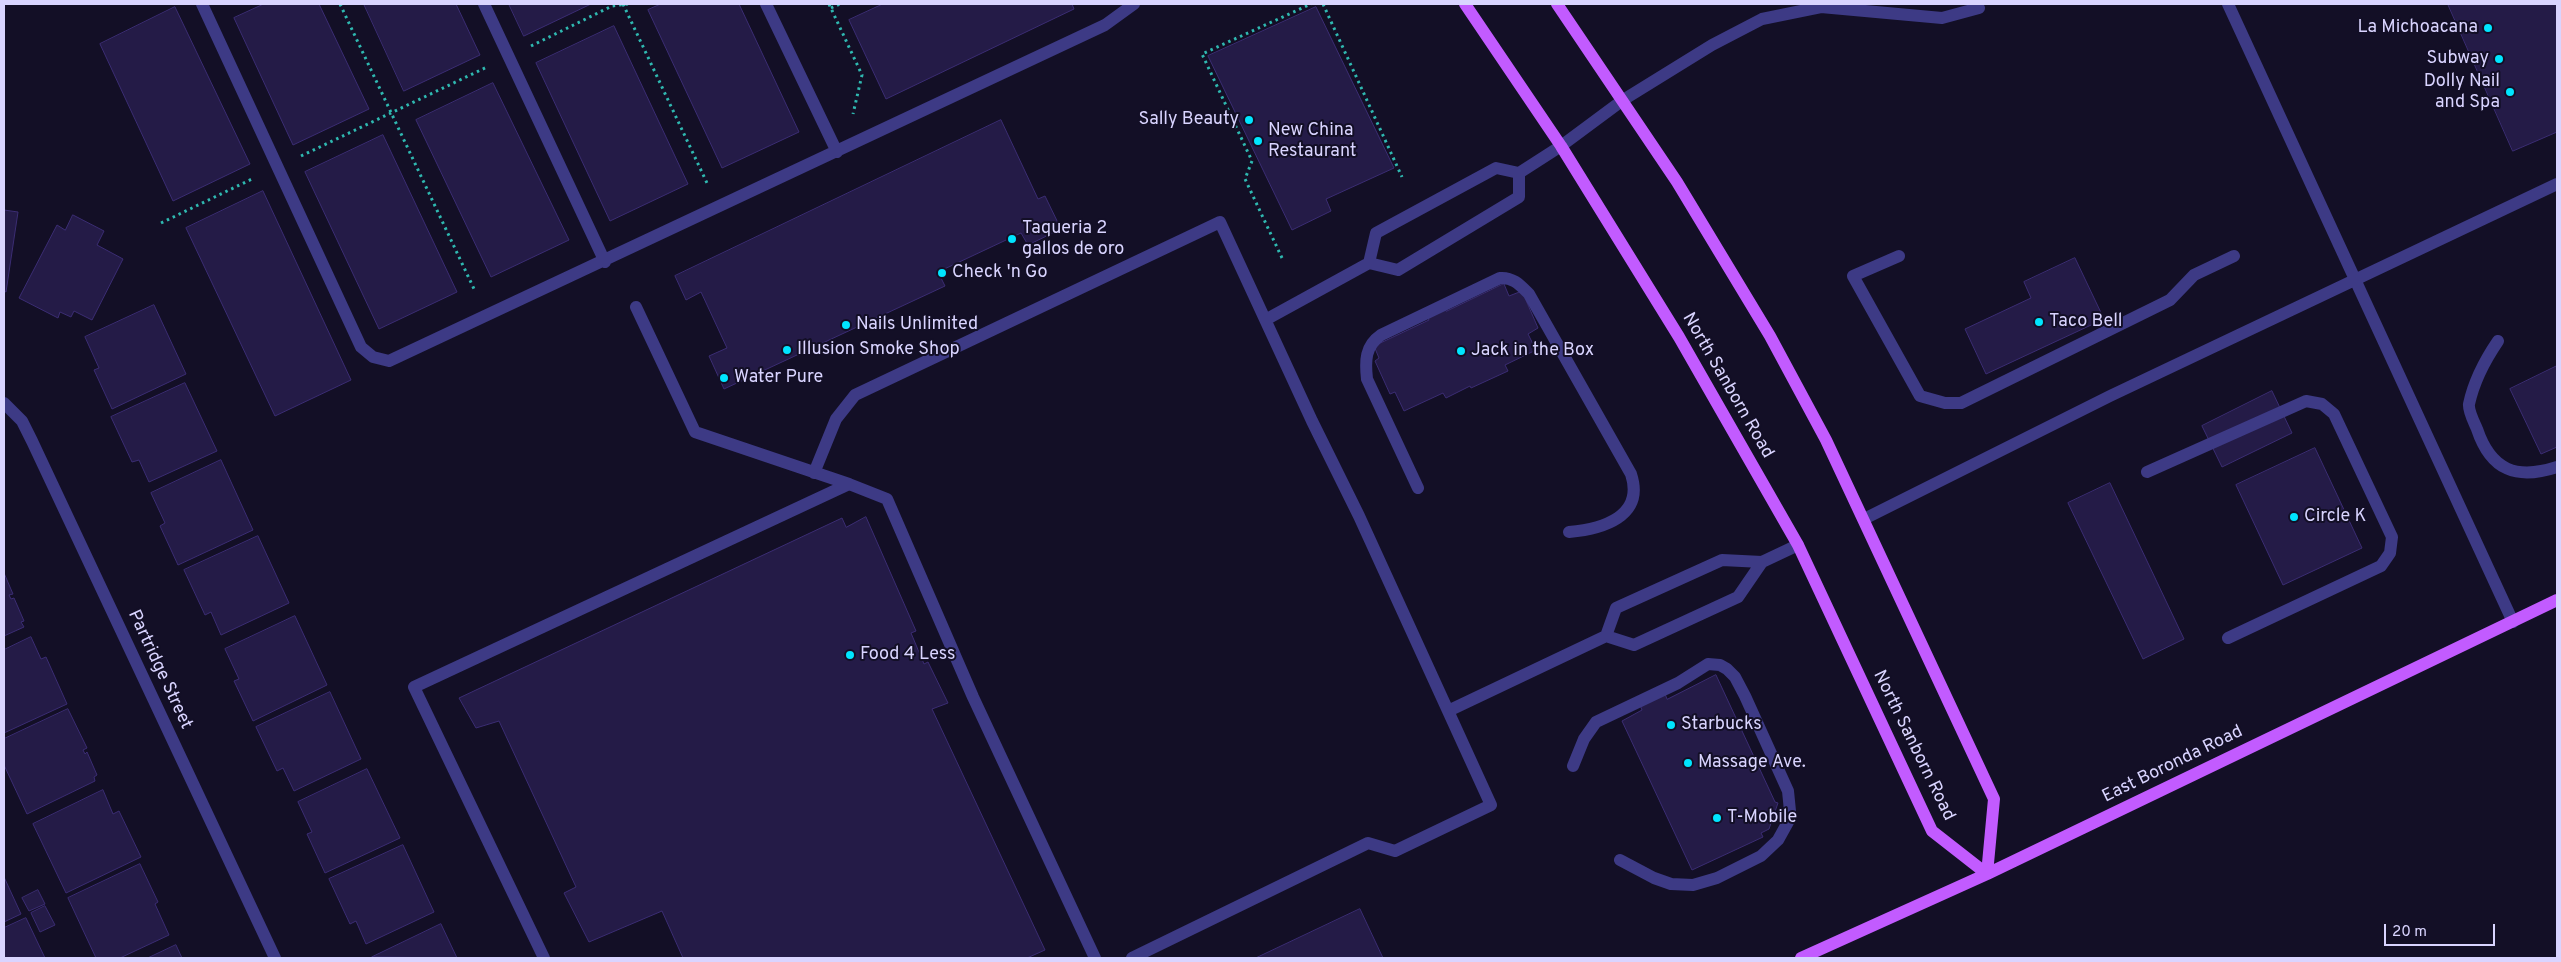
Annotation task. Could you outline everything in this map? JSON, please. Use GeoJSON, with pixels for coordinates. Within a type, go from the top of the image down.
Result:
{"type":"FeatureCollection","features":[{"type":"Feature","properties":{"kind":"main road","name":"North Sanborn Road"},"geometry":{"type":"LineString","coordinates":[[1464,4],[1561,146],[1679,337],[1798,545],[1932,831],[1987,874]]}},
{"type":"Feature","properties":{"kind":"main road"},"geometry":{"type":"LineString","coordinates":[[1557,4],[1677,182],[1770,336],[1826,440],[1994,799],[1987,874]]}},
{"type":"Feature","properties":{"kind":"main road","name":"East Boronda Road"},"geometry":{"type":"LineString","coordinates":[[1801,958],[1987,874],[2557,600]]}},
{"type":"Feature","properties":{"kind":"street"},"geometry":{"type":"LineString","coordinates":[[202,4],[361,347],[367,353],[381,360],[396,359],[605,262],[1105,25],[1134,4]]}},
{"type":"Feature","properties":{"kind":"street"},"geometry":{"type":"LineString","coordinates":[[484,4],[605,262]]}},
{"type":"Feature","properties":{"kind":"street"},"geometry":{"type":"LineString","coordinates":[[766,4],[837,152]]}},
{"type":"Feature","properties":{"kind":"street"},"geometry":{"type":"LineString","coordinates":[[2228,4],[2357,280],[2513,622]]}},
{"type":"Feature","properties":{"kind":"street"},"geometry":{"type":"LineString","coordinates":[[1368,263],[1376,233],[1496,168],[1519,172],[1561,146],[1623,100],[1712,45],[1762,20],[1806,7],[1942,18],[1978,8]]}},
{"type":"Feature","properties":{"kind":"street"},"geometry":{"type":"LineString","coordinates":[[1267,319],[1368,263],[1398,270],[1519,197],[1519,172]]}},
{"type":"Feature","properties":{"kind":"street"},"geometry":{"type":"LineString","coordinates":[[1864,519],[2110,396],[2557,184]]}},
{"type":"Feature","properties":{"kind":"street"},"geometry":{"type":"LineString","coordinates":[[814,473],[836,419],[855,395],[1220,222],[1267,319],[1491,805],[1395,850],[1368,843],[1132,958]]}},
{"type":"Feature","properties":{"kind":"street"},"geometry":{"type":"LineString","coordinates":[[1899,256],[1853,276],[1920,396],[1945,403],[1961,403],[2170,300],[2194,275],[2234,256]]}},
{"type":"Feature","properties":{"kind":"street"},"geometry":{"type":"LineString","coordinates":[[1418,488],[1367,379],[1366,365],[1370,346],[1381,334],[1500,278],[1507,278],[1515,281],[1528,294],[1631,474],[1634,484],[1632,500],[1619,517],[1606,525],[1592,530],[1569,532]]}},
{"type":"Feature","properties":{"kind":"street"},"geometry":{"type":"LineString","coordinates":[[636,307],[695,432],[849,484],[887,499],[973,697],[1095,958]]}},
{"type":"Feature","properties":{"kind":"street"},"geometry":{"type":"LineString","coordinates":[[2498,341],[2484,362],[2469,406],[2478,432],[2491,459],[2512,472],[2542,472],[2557,467]]}},
{"type":"Feature","properties":{"kind":"street"},"geometry":{"type":"LineString","coordinates":[[2147,472],[2306,401],[2322,404],[2334,414],[2392,537],[2390,554],[2381,566],[2228,638]]}},
{"type":"Feature","properties":{"kind":"street","name":"Partridge Street"},"geometry":{"type":"LineString","coordinates":[[4,402],[22,421],[32,441],[275,958]]}},
{"type":"Feature","properties":{"kind":"street"},"geometry":{"type":"LineString","coordinates":[[544,958],[414,686],[849,484]]}},
{"type":"Feature","properties":{"kind":"street"},"geometry":{"type":"LineString","coordinates":[[1606,636],[1616,608],[1722,560],[1762,562],[1798,545]]}},
{"type":"Feature","properties":{"kind":"street"},"geometry":{"type":"LineString","coordinates":[[1448,711],[1606,636],[1634,645],[1738,597],[1762,562]]}},
{"type":"Feature","properties":{"kind":"street"},"geometry":{"type":"LineString","coordinates":[[1573,766],[1584,739],[1596,722],[1678,683],[1708,664],[1720,665],[1727,669],[1745,696],[1788,790],[1790,800],[1788,822],[1778,840],[1761,856],[1717,878],[1693,885],[1671,884],[1654,878],[1620,860]]}},
{"type":"Feature","properties":{"kind":"path"},"geometry":{"type":"LineString","coordinates":[[340,4],[475,291]]}},
{"type":"Feature","properties":{"kind":"path"},"geometry":{"type":"LineString","coordinates":[[161,223],[612,6],[628,4]]}},
{"type":"Feature","properties":{"kind":"path"},"geometry":{"type":"LineString","coordinates":[[840,4],[830,6],[862,75],[853,114]]}},
{"type":"Feature","properties":{"kind":"path"},"geometry":{"type":"LineString","coordinates":[[1282,258],[1245,179],[1252,161],[1202,54],[1311,4]]}},
{"type":"Feature","properties":{"kind":"path"},"geometry":{"type":"LineString","coordinates":[[1323,4],[1402,177]]}},
{"type":"Feature","properties":{"kind":"path"},"geometry":{"type":"LineString","coordinates":[[623,5],[707,183]]}},
{"type":"Feature","properties":{"kind":"building"},"geometry":{"type":"Polygon","coordinates":[[[264,4],[319,4],[369,109],[293,145],[234,18],[264,4]]]}},
{"type":"Feature","properties":{"kind":"building"},"geometry":{"type":"Polygon","coordinates":[[[364,4],[456,4],[480,55],[404,91],[364,4]]]}},
{"type":"Feature","properties":{"kind":"building"},"geometry":{"type":"Polygon","coordinates":[[[509,4],[591,4],[524,36],[509,4]]]}},
{"type":"Feature","properties":{"kind":"building"},"geometry":{"type":"Polygon","coordinates":[[[661,4],[739,4],[799,132],[722,168],[648,10],[661,4]]]}},
{"type":"Feature","properties":{"kind":"building"},"geometry":{"type":"Polygon","coordinates":[[[883,4],[1072,4],[1074,9],[886,99],[849,20],[883,4]]]}},
{"type":"Feature","properties":{"kind":"building"},"geometry":{"type":"Polygon","coordinates":[[[2448,4],[2557,4],[2557,132],[2513,151],[2448,4]]]}},
{"type":"Feature","properties":{"kind":"building"},"geometry":{"type":"Polygon","coordinates":[[[175,7],[250,164],[173,201],[100,44],[175,7]]]}},
{"type":"Feature","properties":{"kind":"building"},"geometry":{"type":"Polygon","coordinates":[[[1316,7],[1394,168],[1326,199],[1331,211],[1292,230],[1208,56],[1316,7]]]}},
{"type":"Feature","properties":{"kind":"building"},"geometry":{"type":"Polygon","coordinates":[[[614,26],[688,184],[610,221],[536,63],[614,26]]]}},
{"type":"Feature","properties":{"kind":"building"},"geometry":{"type":"Polygon","coordinates":[[[493,83],[569,240],[491,277],[416,120],[493,83]]]}},
{"type":"Feature","properties":{"kind":"building"},"geometry":{"type":"Polygon","coordinates":[[[1001,120],[1038,199],[1045,196],[1061,229],[1028,245],[1021,233],[938,272],[945,286],[724,389],[709,356],[727,348],[701,292],[686,300],[675,276],[1001,120]]]}},
{"type":"Feature","properties":{"kind":"building"},"geometry":{"type":"Polygon","coordinates":[[[383,135],[457,292],[379,329],[305,172],[383,135]]]}},
{"type":"Feature","properties":{"kind":"building"},"geometry":{"type":"Polygon","coordinates":[[[263,191],[351,380],[275,416],[186,228],[263,191]]]}},
{"type":"Feature","properties":{"kind":"building"},"geometry":{"type":"Polygon","coordinates":[[[4,210],[18,212],[6,292],[4,291],[4,210]]]}},
{"type":"Feature","properties":{"kind":"building"},"geometry":{"type":"Polygon","coordinates":[[[73,215],[104,231],[97,245],[123,259],[92,320],[74,311],[71,317],[60,312],[58,318],[19,298],[57,225],[65,230],[73,215]]]}},
{"type":"Feature","properties":{"kind":"building"},"geometry":{"type":"Polygon","coordinates":[[[2075,258],[2104,319],[1986,374],[1965,329],[2031,298],[2024,282],[2075,258]]]}},
{"type":"Feature","properties":{"kind":"building"},"geometry":{"type":"Polygon","coordinates":[[[1504,284],[1509,296],[1522,291],[1538,328],[1528,334],[1536,350],[1505,365],[1508,371],[1446,398],[1443,393],[1404,411],[1395,392],[1390,394],[1375,361],[1379,358],[1374,346],[1429,320],[1426,314],[1443,306],[1446,311],[1504,284]]]}},
{"type":"Feature","properties":{"kind":"building"},"geometry":{"type":"Polygon","coordinates":[[[154,305],[186,374],[112,409],[94,370],[99,368],[85,337],[154,305]]]}},
{"type":"Feature","properties":{"kind":"building"},"geometry":{"type":"Polygon","coordinates":[[[2557,366],[2557,447],[2541,454],[2510,389],[2557,366]]]}},
{"type":"Feature","properties":{"kind":"building"},"geometry":{"type":"Polygon","coordinates":[[[185,383],[217,451],[149,482],[139,460],[132,462],[111,417],[185,383]]]}},
{"type":"Feature","properties":{"kind":"building"},"geometry":{"type":"Polygon","coordinates":[[[2272,391],[2292,433],[2222,467],[2202,426],[2272,391]]]}},
{"type":"Feature","properties":{"kind":"building"},"geometry":{"type":"Polygon","coordinates":[[[2315,448],[2362,548],[2283,585],[2236,485],[2315,448]]]}},
{"type":"Feature","properties":{"kind":"building"},"geometry":{"type":"Polygon","coordinates":[[[221,460],[253,530],[178,565],[160,526],[165,523],[151,493],[221,460]]]}},
{"type":"Feature","properties":{"kind":"building"},"geometry":{"type":"Polygon","coordinates":[[[2110,483],[2184,639],[2143,659],[2068,503],[2110,483]]]}},
{"type":"Feature","properties":{"kind":"building"},"geometry":{"type":"Polygon","coordinates":[[[866,517],[916,631],[911,633],[924,664],[928,662],[948,703],[932,709],[1045,950],[1027,958],[683,958],[662,911],[589,942],[564,893],[576,887],[499,721],[476,728],[459,698],[842,518],[846,527],[866,517]]]}},
{"type":"Feature","properties":{"kind":"building"},"geometry":{"type":"Polygon","coordinates":[[[258,536],[289,603],[221,635],[211,612],[205,615],[184,570],[258,536]]]}},
{"type":"Feature","properties":{"kind":"building"},"geometry":{"type":"Polygon","coordinates":[[[4,573],[13,594],[9,595],[11,599],[14,598],[24,621],[21,622],[24,627],[4,636],[4,573]]]}},
{"type":"Feature","properties":{"kind":"building"},"geometry":{"type":"Polygon","coordinates":[[[295,616],[327,685],[253,721],[234,681],[239,679],[225,649],[295,616]]]}},
{"type":"Feature","properties":{"kind":"building"},"geometry":{"type":"Polygon","coordinates":[[[31,637],[41,659],[46,657],[67,704],[4,733],[4,650],[31,637]]]}},
{"type":"Feature","properties":{"kind":"building"},"geometry":{"type":"Polygon","coordinates":[[[1716,675],[1775,802],[1778,803],[1769,829],[1761,833],[1763,837],[1692,870],[1622,721],[1642,710],[1640,705],[1665,694],[1667,699],[1716,675]]]}},
{"type":"Feature","properties":{"kind":"building"},"geometry":{"type":"Polygon","coordinates":[[[330,692],[361,759],[294,791],[283,768],[277,771],[256,727],[330,692]]]}},
{"type":"Feature","properties":{"kind":"building"},"geometry":{"type":"Polygon","coordinates":[[[68,709],[87,748],[83,750],[85,754],[87,752],[97,775],[94,777],[95,781],[27,814],[4,765],[4,739],[68,709]]]}},
{"type":"Feature","properties":{"kind":"building"},"geometry":{"type":"Polygon","coordinates":[[[367,769],[400,838],[325,873],[307,834],[312,832],[298,802],[367,769]]]}},
{"type":"Feature","properties":{"kind":"building"},"geometry":{"type":"Polygon","coordinates":[[[103,790],[113,814],[119,811],[141,857],[66,893],[33,824],[103,790]]]}},
{"type":"Feature","properties":{"kind":"building"},"geometry":{"type":"Polygon","coordinates":[[[403,845],[434,912],[366,944],[356,921],[350,924],[329,879],[403,845]]]}},
{"type":"Feature","properties":{"kind":"building"},"geometry":{"type":"Polygon","coordinates":[[[140,864],[158,902],[155,904],[169,935],[120,958],[96,958],[68,898],[140,864]]]}},
{"type":"Feature","properties":{"kind":"building"},"geometry":{"type":"Polygon","coordinates":[[[4,877],[21,914],[4,922],[4,877]]]}},
{"type":"Feature","properties":{"kind":"building"},"geometry":{"type":"Polygon","coordinates":[[[38,890],[45,904],[29,911],[22,898],[38,890]]]}},
{"type":"Feature","properties":{"kind":"building"},"geometry":{"type":"Polygon","coordinates":[[[45,906],[55,925],[40,932],[31,913],[45,906]]]}},
{"type":"Feature","properties":{"kind":"building"},"geometry":{"type":"Polygon","coordinates":[[[1360,909],[1383,958],[1256,958],[1360,909]]]}},
{"type":"Feature","properties":{"kind":"building"},"geometry":{"type":"Polygon","coordinates":[[[26,918],[45,958],[4,958],[4,928],[26,918]]]}},
{"type":"Feature","properties":{"kind":"building"},"geometry":{"type":"Polygon","coordinates":[[[441,924],[457,958],[372,957],[441,924]]]}},
{"type":"Feature","properties":{"kind":"building"},"geometry":{"type":"Polygon","coordinates":[[[176,945],[182,958],[148,958],[176,945]]]}},
{"type":"Feature","properties":{"kind":"place","name":"La Michoacana"},"geometry":{"type":"Point","coordinates":[2488,28]}},
{"type":"Feature","properties":{"kind":"place","name":"Subway"},"geometry":{"type":"Point","coordinates":[2499,59]}},
{"type":"Feature","properties":{"kind":"place","name":"Dolly Nail and Spa"},"geometry":{"type":"Point","coordinates":[2510,92]}},
{"type":"Feature","properties":{"kind":"place","name":"Sally Beauty"},"geometry":{"type":"Point","coordinates":[1249,120]}},
{"type":"Feature","properties":{"kind":"place","name":"New China Restaurant"},"geometry":{"type":"Point","coordinates":[1258,141]}},
{"type":"Feature","properties":{"kind":"place","name":"Taqueria 2 gallos de oro"},"geometry":{"type":"Point","coordinates":[1012,239]}},
{"type":"Feature","properties":{"kind":"place","name":"Check 'n Go"},"geometry":{"type":"Point","coordinates":[942,273]}},
{"type":"Feature","properties":{"kind":"place","name":"Taco Bell"},"geometry":{"type":"Point","coordinates":[2039,322]}},
{"type":"Feature","properties":{"kind":"place","name":"Nails Unlimited"},"geometry":{"type":"Point","coordinates":[846,325]}},
{"type":"Feature","properties":{"kind":"place","name":"Illusion Smoke Shop"},"geometry":{"type":"Point","coordinates":[787,350]}},
{"type":"Feature","properties":{"kind":"place","name":"Jack in the Box"},"geometry":{"type":"Point","coordinates":[1461,351]}},
{"type":"Feature","properties":{"kind":"place","name":"Water Pure"},"geometry":{"type":"Point","coordinates":[724,378]}},
{"type":"Feature","properties":{"kind":"place","name":"Circle K"},"geometry":{"type":"Point","coordinates":[2294,517]}},
{"type":"Feature","properties":{"kind":"place","name":"Food 4 Less"},"geometry":{"type":"Point","coordinates":[850,655]}},
{"type":"Feature","properties":{"kind":"place","name":"Starbucks"},"geometry":{"type":"Point","coordinates":[1671,725]}},
{"type":"Feature","properties":{"kind":"place","name":"Massage Ave."},"geometry":{"type":"Point","coordinates":[1688,763]}},
{"type":"Feature","properties":{"kind":"place","name":"T-Mobile"},"geometry":{"type":"Point","coordinates":[1717,818]}}]}
